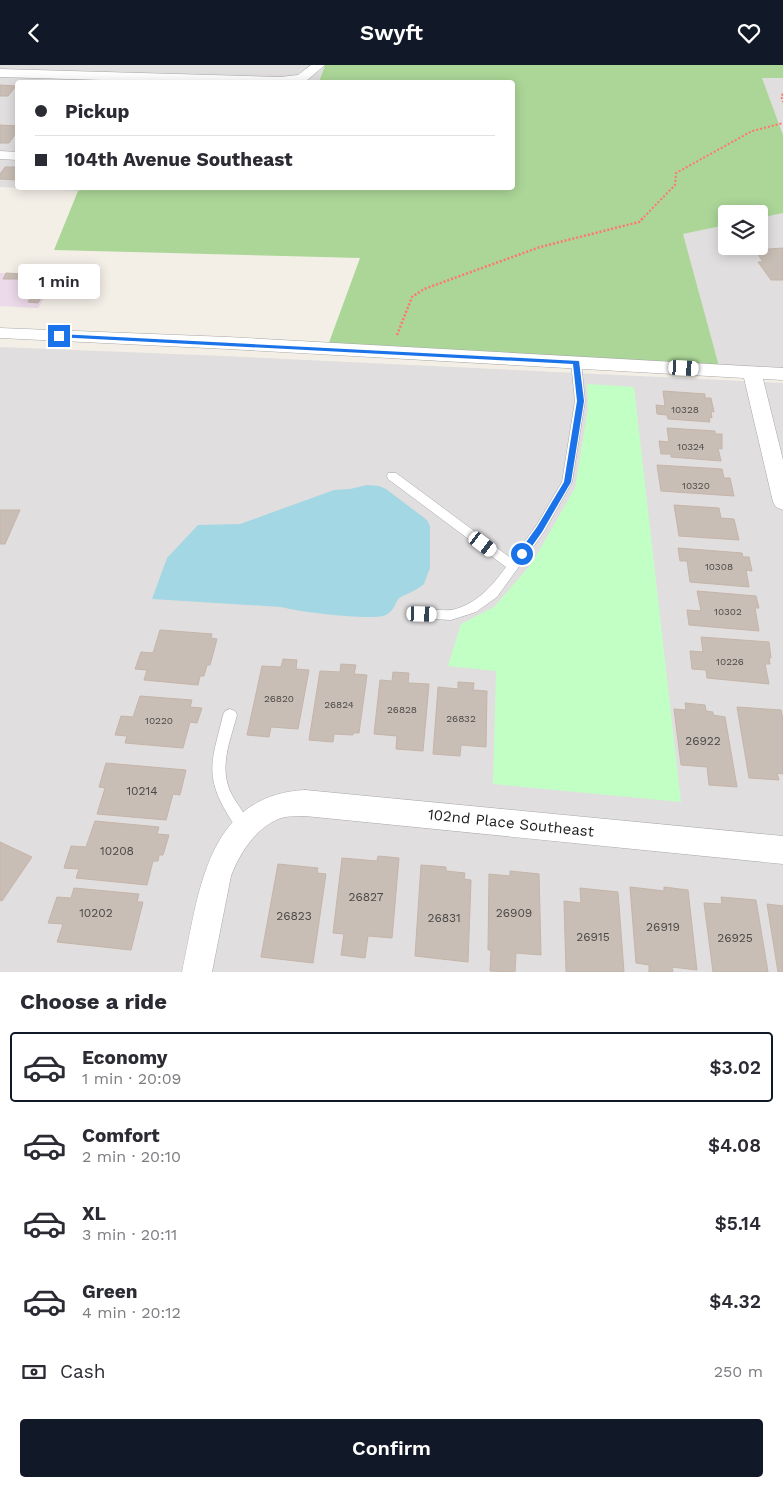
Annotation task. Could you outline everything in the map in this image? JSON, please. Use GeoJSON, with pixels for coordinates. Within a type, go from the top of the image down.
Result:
{"type":"FeatureCollection","features":[{"type":"Feature","properties":{"kind":"street"},"geometry":{"type":"LineString","coordinates":[[287,80],[302,78],[319,65]]}},
{"type":"Feature","properties":{"kind":"street"},"geometry":{"type":"LineString","coordinates":[[0,73],[245,80]]}},
{"type":"Feature","properties":{"kind":"street"},"geometry":{"type":"LineString","coordinates":[[0,155],[15,156]]}},
{"type":"Feature","properties":{"kind":"street"},"geometry":{"type":"LineString","coordinates":[[0,333],[783,374]]}},
{"type":"Feature","properties":{"kind":"street"},"geometry":{"type":"LineString","coordinates":[[752,372],[783,502]]}},
{"type":"Feature","properties":{"kind":"street","name":"102nd Place Southeast"},"geometry":{"type":"LineString","coordinates":[[197,972],[217,876],[224,857],[236,837],[245,828],[262,815],[285,804],[305,803],[783,850]]}},
{"type":"Feature","properties":{"kind":"lane"},"geometry":{"type":"LineString","coordinates":[[422,614],[451,615],[472,608],[492,594],[540,529],[568,482],[580,401],[576,362]]}},
{"type":"Feature","properties":{"kind":"lane"},"geometry":{"type":"LineString","coordinates":[[392,476],[513,566]]}},
{"type":"Feature","properties":{"kind":"lane"},"geometry":{"type":"LineString","coordinates":[[230,715],[218,768],[221,785],[230,805],[245,828]]}},
{"type":"Feature","properties":{"kind":"path"},"geometry":{"type":"LineString","coordinates":[[783,94],[781,96],[783,102]]}},
{"type":"Feature","properties":{"kind":"path"},"geometry":{"type":"LineString","coordinates":[[390,352],[412,297],[424,289],[540,247],[639,222],[675,185],[676,173],[752,131],[783,123]]}},
{"type":"Feature","properties":{"kind":"shaded area"},"geometry":{"type":"Polygon","coordinates":[[[0,65],[325,65],[320,80],[15,80],[15,188],[0,187],[0,65]]]}},
{"type":"Feature","properties":{"kind":"shaded area"},"geometry":{"type":"Polygon","coordinates":[[[761,78],[783,78],[783,135],[761,78]]]}},
{"type":"Feature","properties":{"kind":"shaded area"},"geometry":{"type":"Polygon","coordinates":[[[783,213],[783,374],[720,370],[682,234],[718,227],[718,255],[768,255],[768,216],[783,213]]]}},
{"type":"Feature","properties":{"kind":"shaded area"},"geometry":{"type":"Polygon","coordinates":[[[0,273],[28,274],[47,293],[38,308],[0,306],[0,273]]]}},
{"type":"Feature","properties":{"kind":"shaded area"},"geometry":{"type":"Polygon","coordinates":[[[0,347],[783,383],[783,972],[0,972],[0,347]]]}},
{"type":"Feature","properties":{"kind":"green space"},"geometry":{"type":"Polygon","coordinates":[[[325,65],[783,65],[783,78],[762,78],[783,135],[783,213],[768,216],[768,205],[718,205],[718,227],[683,234],[720,370],[327,348],[360,258],[54,250],[78,191],[81,190],[515,190],[515,80],[320,80],[325,65]]]}},
{"type":"Feature","properties":{"kind":"green space"},"geometry":{"type":"Polygon","coordinates":[[[587,384],[634,387],[681,802],[493,784],[496,671],[448,666],[461,624],[494,607],[532,563],[575,488],[588,408],[587,384]]]}},
{"type":"Feature","properties":{"kind":"water"},"geometry":{"type":"Polygon","coordinates":[[[367,485],[386,489],[427,520],[430,526],[430,568],[424,584],[401,597],[387,614],[374,617],[348,616],[281,607],[152,599],[167,558],[198,525],[240,524],[334,490],[367,485]]]}},
{"type":"Feature","properties":{"kind":"building"},"geometry":{"type":"Polygon","coordinates":[[[0,85],[15,86],[8,96],[0,96],[0,85]]]}},
{"type":"Feature","properties":{"kind":"building"},"geometry":{"type":"Polygon","coordinates":[[[0,125],[15,126],[15,134],[9,143],[0,143],[0,125]]]}},
{"type":"Feature","properties":{"kind":"building"},"geometry":{"type":"Polygon","coordinates":[[[5,167],[15,167],[15,180],[0,179],[0,174],[5,167]]]}},
{"type":"Feature","properties":{"kind":"building"},"geometry":{"type":"Polygon","coordinates":[[[783,248],[783,280],[771,280],[758,262],[763,262],[758,255],[768,255],[768,249],[783,248]]]}},
{"type":"Feature","properties":{"kind":"building"},"geometry":{"type":"Polygon","coordinates":[[[6,273],[22,274],[19,279],[3,279],[6,273]]]}},
{"type":"Feature","properties":{"kind":"building"},"geometry":{"type":"Polygon","coordinates":[[[34,292],[44,293],[38,303],[28,302],[34,292]]]}},
{"type":"Feature","properties":{"kind":"building"},"geometry":{"type":"Polygon","coordinates":[[[663,391],[705,394],[705,398],[711,398],[714,412],[711,411],[712,418],[709,417],[710,422],[668,419],[667,415],[657,414],[656,405],[665,406],[663,391]]]}},
{"type":"Feature","properties":{"kind":"building"},"geometry":{"type":"Polygon","coordinates":[[[667,428],[715,431],[715,434],[722,434],[722,449],[718,448],[721,461],[671,457],[671,454],[661,454],[659,441],[669,442],[667,428]]]}},
{"type":"Feature","properties":{"kind":"building"},"geometry":{"type":"Polygon","coordinates":[[[657,465],[722,469],[724,478],[730,478],[734,496],[661,491],[657,465]]]}},
{"type":"Feature","properties":{"kind":"building"},"geometry":{"type":"Polygon","coordinates":[[[674,505],[719,508],[721,518],[734,519],[739,540],[679,536],[674,505]]]}},
{"type":"Feature","properties":{"kind":"building"},"geometry":{"type":"Polygon","coordinates":[[[0,510],[20,510],[5,544],[0,544],[0,510]]]}},
{"type":"Feature","properties":{"kind":"building"},"geometry":{"type":"Polygon","coordinates":[[[678,548],[742,553],[743,557],[749,557],[752,571],[746,570],[749,587],[690,582],[687,561],[680,561],[678,548]]]}},
{"type":"Feature","properties":{"kind":"building"},"geometry":{"type":"Polygon","coordinates":[[[697,591],[756,596],[759,608],[755,608],[759,631],[689,625],[687,610],[701,611],[697,591]]]}},
{"type":"Feature","properties":{"kind":"building"},"geometry":{"type":"Polygon","coordinates":[[[160,630],[212,634],[211,638],[217,639],[210,665],[207,665],[204,676],[200,676],[198,685],[144,680],[147,670],[135,669],[141,652],[153,653],[160,630]]]}},
{"type":"Feature","properties":{"kind":"building"},"geometry":{"type":"Polygon","coordinates":[[[701,637],[769,642],[770,664],[765,664],[769,684],[707,678],[706,670],[692,669],[690,651],[703,652],[701,637]]]}},
{"type":"Feature","properties":{"kind":"building"},"geometry":{"type":"Polygon","coordinates":[[[283,659],[297,660],[296,669],[309,670],[298,729],[271,727],[269,737],[247,735],[262,666],[281,667],[283,659]]]}},
{"type":"Feature","properties":{"kind":"building"},"geometry":{"type":"Polygon","coordinates":[[[341,664],[356,665],[354,674],[367,675],[359,733],[353,733],[353,735],[334,734],[333,742],[309,740],[320,671],[340,672],[341,664]]]}},
{"type":"Feature","properties":{"kind":"building"},"geometry":{"type":"Polygon","coordinates":[[[393,672],[409,673],[408,683],[429,684],[423,751],[396,749],[397,736],[374,734],[380,680],[392,681],[393,672]]]}},
{"type":"Feature","properties":{"kind":"building"},"geometry":{"type":"Polygon","coordinates":[[[458,682],[474,683],[473,690],[487,691],[486,747],[461,745],[460,756],[433,754],[438,687],[458,689],[458,682]]]}},
{"type":"Feature","properties":{"kind":"building"},"geometry":{"type":"Polygon","coordinates":[[[140,696],[192,700],[190,707],[202,708],[197,723],[190,722],[183,748],[125,743],[127,736],[115,735],[121,716],[133,717],[140,696]]]}},
{"type":"Feature","properties":{"kind":"building"},"geometry":{"type":"Polygon","coordinates":[[[685,703],[705,705],[706,711],[713,712],[713,715],[725,717],[737,787],[709,785],[707,767],[681,765],[674,709],[686,710],[685,703]]]}},
{"type":"Feature","properties":{"kind":"building"},"geometry":{"type":"Polygon","coordinates":[[[737,707],[781,710],[783,719],[783,774],[777,773],[779,780],[749,778],[737,707]]]}},
{"type":"Feature","properties":{"kind":"building"},"geometry":{"type":"Polygon","coordinates":[[[106,763],[186,770],[180,795],[173,794],[166,820],[97,814],[105,788],[99,787],[106,763]]]}},
{"type":"Feature","properties":{"kind":"building"},"geometry":{"type":"Polygon","coordinates":[[[95,821],[159,827],[157,834],[169,835],[163,855],[159,855],[158,861],[153,861],[147,885],[76,878],[79,869],[64,868],[71,846],[86,847],[95,821]]]}},
{"type":"Feature","properties":{"kind":"building"},"geometry":{"type":"Polygon","coordinates":[[[0,842],[32,857],[2,901],[0,900],[0,842]]]}},
{"type":"Feature","properties":{"kind":"building"},"geometry":{"type":"Polygon","coordinates":[[[378,856],[399,858],[392,938],[368,936],[365,958],[341,955],[344,934],[333,933],[342,858],[377,861],[378,856]]]}},
{"type":"Feature","properties":{"kind":"building"},"geometry":{"type":"Polygon","coordinates":[[[278,864],[318,868],[317,873],[326,874],[313,963],[261,957],[278,864]]]}},
{"type":"Feature","properties":{"kind":"building"},"geometry":{"type":"Polygon","coordinates":[[[421,865],[446,867],[446,871],[465,873],[464,879],[471,880],[468,962],[415,956],[421,865]]]}},
{"type":"Feature","properties":{"kind":"building"},"geometry":{"type":"Polygon","coordinates":[[[510,871],[539,874],[541,955],[516,953],[515,972],[490,971],[491,950],[488,950],[489,874],[510,876],[510,871]]]}},
{"type":"Feature","properties":{"kind":"building"},"geometry":{"type":"Polygon","coordinates":[[[630,887],[664,891],[664,887],[688,890],[697,970],[672,967],[673,972],[649,972],[649,965],[636,963],[630,887]]]}},
{"type":"Feature","properties":{"kind":"building"},"geometry":{"type":"Polygon","coordinates":[[[74,888],[139,894],[137,902],[143,902],[131,950],[57,942],[63,924],[48,923],[57,897],[71,898],[74,888]]]}},
{"type":"Feature","properties":{"kind":"building"},"geometry":{"type":"Polygon","coordinates":[[[580,888],[618,892],[624,972],[566,972],[564,901],[581,903],[580,888]]]}},
{"type":"Feature","properties":{"kind":"building"},"geometry":{"type":"Polygon","coordinates":[[[721,897],[756,900],[768,972],[713,972],[704,903],[722,904],[721,897]]]}},
{"type":"Feature","properties":{"kind":"building"},"geometry":{"type":"Polygon","coordinates":[[[767,904],[783,906],[783,972],[778,972],[767,904]]]}},
{"type":"Feature","properties":{"kind":"route"},"geometry":{"type":"LineString","coordinates":[[59,336],[576,362],[580,401],[568,482],[540,529],[522,554]]}}]}
